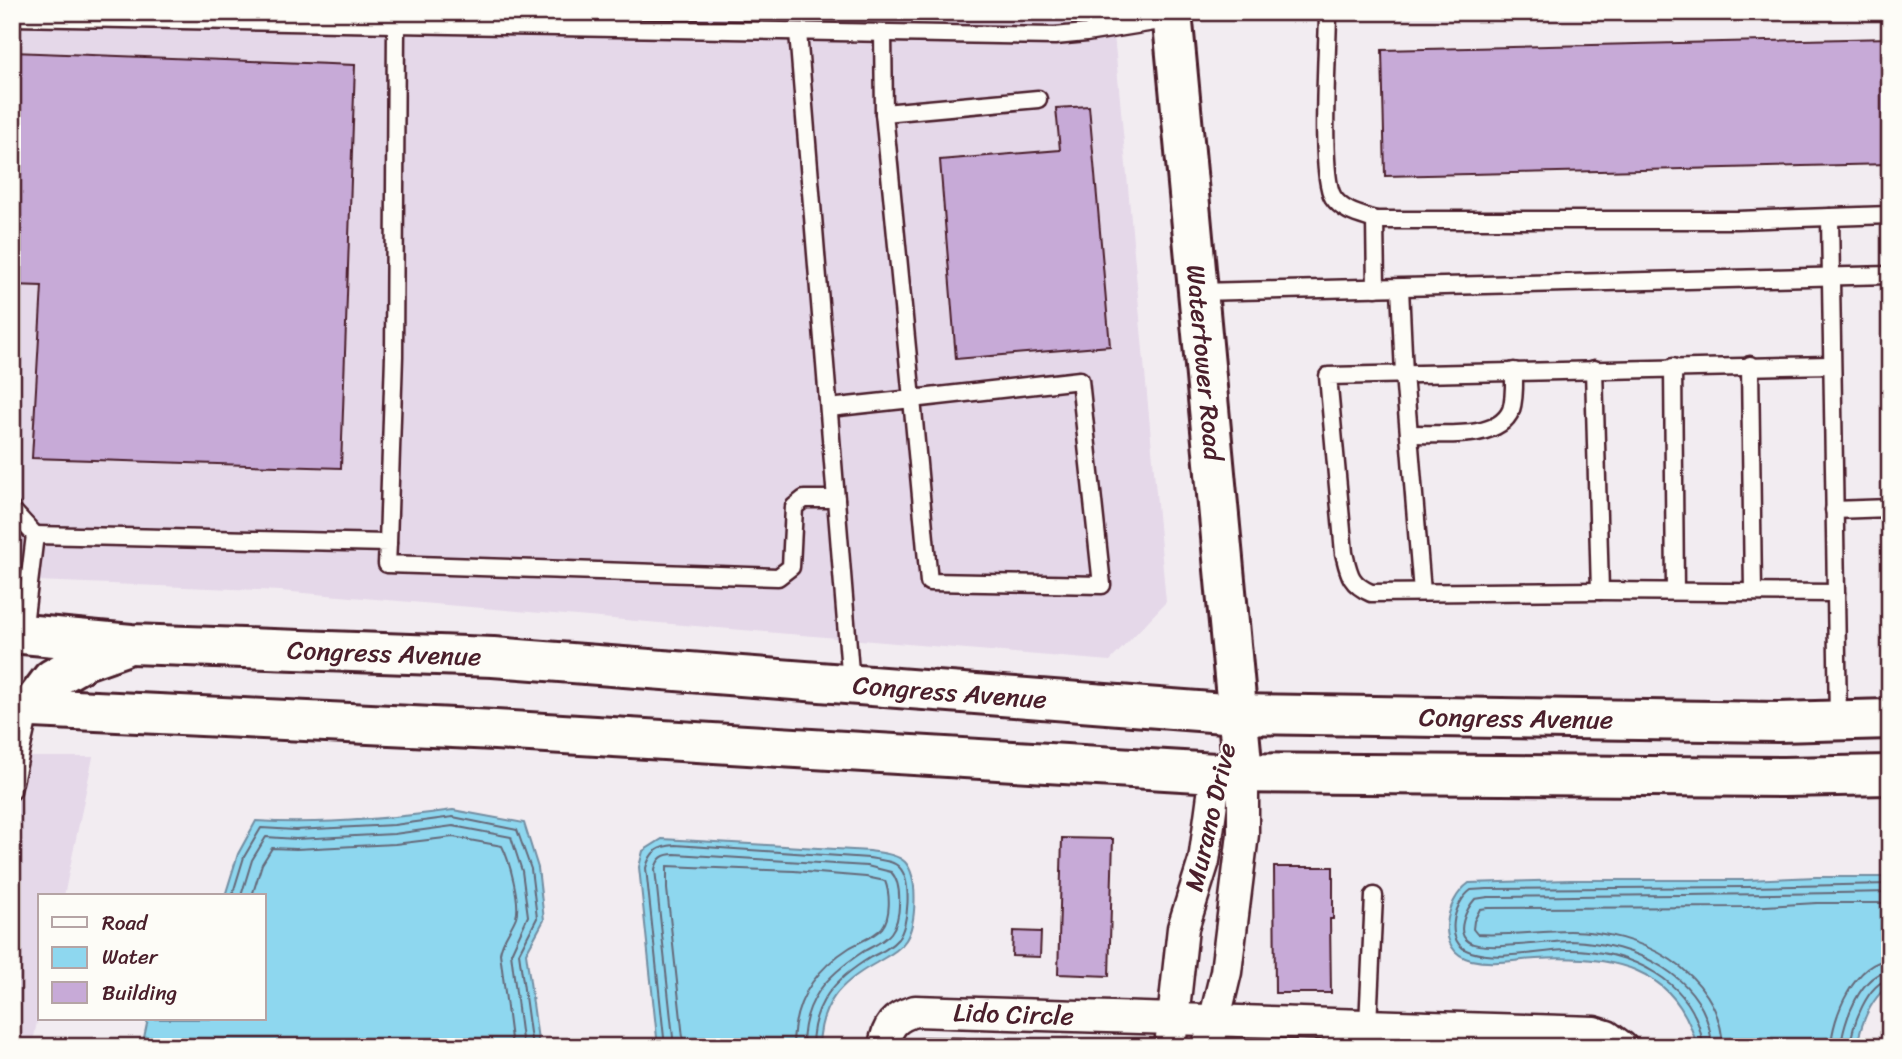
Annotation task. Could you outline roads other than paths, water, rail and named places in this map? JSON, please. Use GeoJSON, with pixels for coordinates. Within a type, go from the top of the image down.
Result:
{"type":"FeatureCollection","features":[{"type":"Feature","properties":{"kind":"street","name":"Watertower Road"},"geometry":{"type":"LineString","coordinates":[[1172,16],[1237,714]]}},
{"type":"Feature","properties":{"kind":"street","name":"Congress Avenue"},"geometry":{"type":"LineString","coordinates":[[16,640],[493,657],[1237,714],[1778,722],[1890,719]]}},
{"type":"Feature","properties":{"kind":"street"},"geometry":{"type":"LineString","coordinates":[[21,707],[52,679],[85,660],[131,644]]}},
{"type":"Feature","properties":{"kind":"street"},"geometry":{"type":"LineString","coordinates":[[21,707],[495,730],[1229,773],[1783,777],[1890,775]]}},
{"type":"Feature","properties":{"kind":"street","name":"Murano Drive"},"geometry":{"type":"LineString","coordinates":[[1172,1033],[1183,928],[1229,773],[1237,714]]}},
{"type":"Feature","properties":{"kind":"street","name":"Murano Drive"},"geometry":{"type":"LineString","coordinates":[[1212,1034],[1226,976],[1243,835],[1229,773]]}},
{"type":"Feature","properties":{"kind":"street","name":"Lido Circle"},"geometry":{"type":"LineString","coordinates":[[884,1047],[888,1027],[903,1014],[915,1011],[1172,1033],[1212,1034],[1368,1025],[1594,1032],[1607,1036],[1622,1047]]}},
{"type":"Feature","properties":{"kind":"lane"},"geometry":{"type":"LineString","coordinates":[[1328,12],[1325,164],[1332,196],[1346,210],[1375,220],[1737,220],[1890,215]]}},
{"type":"Feature","properties":{"kind":"lane"},"geometry":{"type":"LineString","coordinates":[[12,17],[1055,36],[1086,33],[1172,16]]}},
{"type":"Feature","properties":{"kind":"lane"},"geometry":{"type":"LineString","coordinates":[[396,25],[394,368],[387,564],[778,577],[791,567],[794,507],[804,499],[836,499]]}},
{"type":"Feature","properties":{"kind":"lane"},"geometry":{"type":"LineString","coordinates":[[798,32],[851,684]]}},
{"type":"Feature","properties":{"kind":"lane"},"geometry":{"type":"LineString","coordinates":[[829,408],[912,399],[1080,380],[1101,584],[929,583],[912,399],[884,113],[883,34]]}},
{"type":"Feature","properties":{"kind":"lane"},"geometry":{"type":"LineString","coordinates":[[884,113],[1038,99]]}},
{"type":"Feature","properties":{"kind":"lane"},"geometry":{"type":"LineString","coordinates":[[1830,217],[1838,720]]}},
{"type":"Feature","properties":{"kind":"lane"},"geometry":{"type":"LineString","coordinates":[[1375,220],[1376,288]]}},
{"type":"Feature","properties":{"kind":"lane"},"geometry":{"type":"LineString","coordinates":[[1198,292],[1890,275]]}},
{"type":"Feature","properties":{"kind":"lane"},"geometry":{"type":"LineString","coordinates":[[1399,288],[1422,592]]}},
{"type":"Feature","properties":{"kind":"lane"},"geometry":{"type":"LineString","coordinates":[[1749,365],[1753,592]]}},
{"type":"Feature","properties":{"kind":"lane"},"geometry":{"type":"LineString","coordinates":[[1831,365],[1328,376],[1344,553],[1348,571],[1356,587],[1371,593],[1836,593]]}},
{"type":"Feature","properties":{"kind":"lane"},"geometry":{"type":"LineString","coordinates":[[1673,367],[1675,592]]}},
{"type":"Feature","properties":{"kind":"lane"},"geometry":{"type":"LineString","coordinates":[[1594,369],[1601,591]]}},
{"type":"Feature","properties":{"kind":"lane"},"geometry":{"type":"LineString","coordinates":[[1409,434],[1462,433],[1489,430],[1500,424],[1510,412],[1514,399],[1514,371]]}},
{"type":"Feature","properties":{"kind":"lane"},"geometry":{"type":"LineString","coordinates":[[1834,510],[1890,508]]}},
{"type":"Feature","properties":{"kind":"lane"},"geometry":{"type":"LineString","coordinates":[[12,510],[35,535],[388,543]]}},
{"type":"Feature","properties":{"kind":"lane"},"geometry":{"type":"LineString","coordinates":[[16,640],[35,535]]}},
{"type":"Feature","properties":{"kind":"lane"},"geometry":{"type":"LineString","coordinates":[[12,791],[21,707]]}},
{"type":"Feature","properties":{"kind":"lane"},"geometry":{"type":"LineString","coordinates":[[1368,1025],[1374,896]]}},
{"type":"Feature","properties":{"kind":"water"},"geometry":{"type":"Polygon","coordinates":[[[453,810],[524,823],[538,868],[544,920],[526,953],[539,1047],[142,1047],[148,1020],[266,1020],[266,894],[226,894],[238,854],[256,821],[305,822],[453,810]]]}},
{"type":"Feature","properties":{"kind":"water"},"geometry":{"type":"Polygon","coordinates":[[[662,839],[870,851],[898,857],[909,869],[914,889],[914,912],[909,933],[900,947],[852,979],[834,996],[823,1019],[819,1047],[658,1047],[639,867],[643,851],[662,839]]]}},
{"type":"Feature","properties":{"kind":"water"},"geometry":{"type":"Polygon","coordinates":[[[1890,877],[1890,984],[1877,997],[1868,1012],[1857,1047],[1697,1047],[1687,1020],[1674,998],[1657,982],[1637,971],[1614,963],[1563,958],[1495,962],[1471,960],[1459,955],[1448,936],[1449,912],[1454,901],[1469,883],[1890,877]]]}}]}
